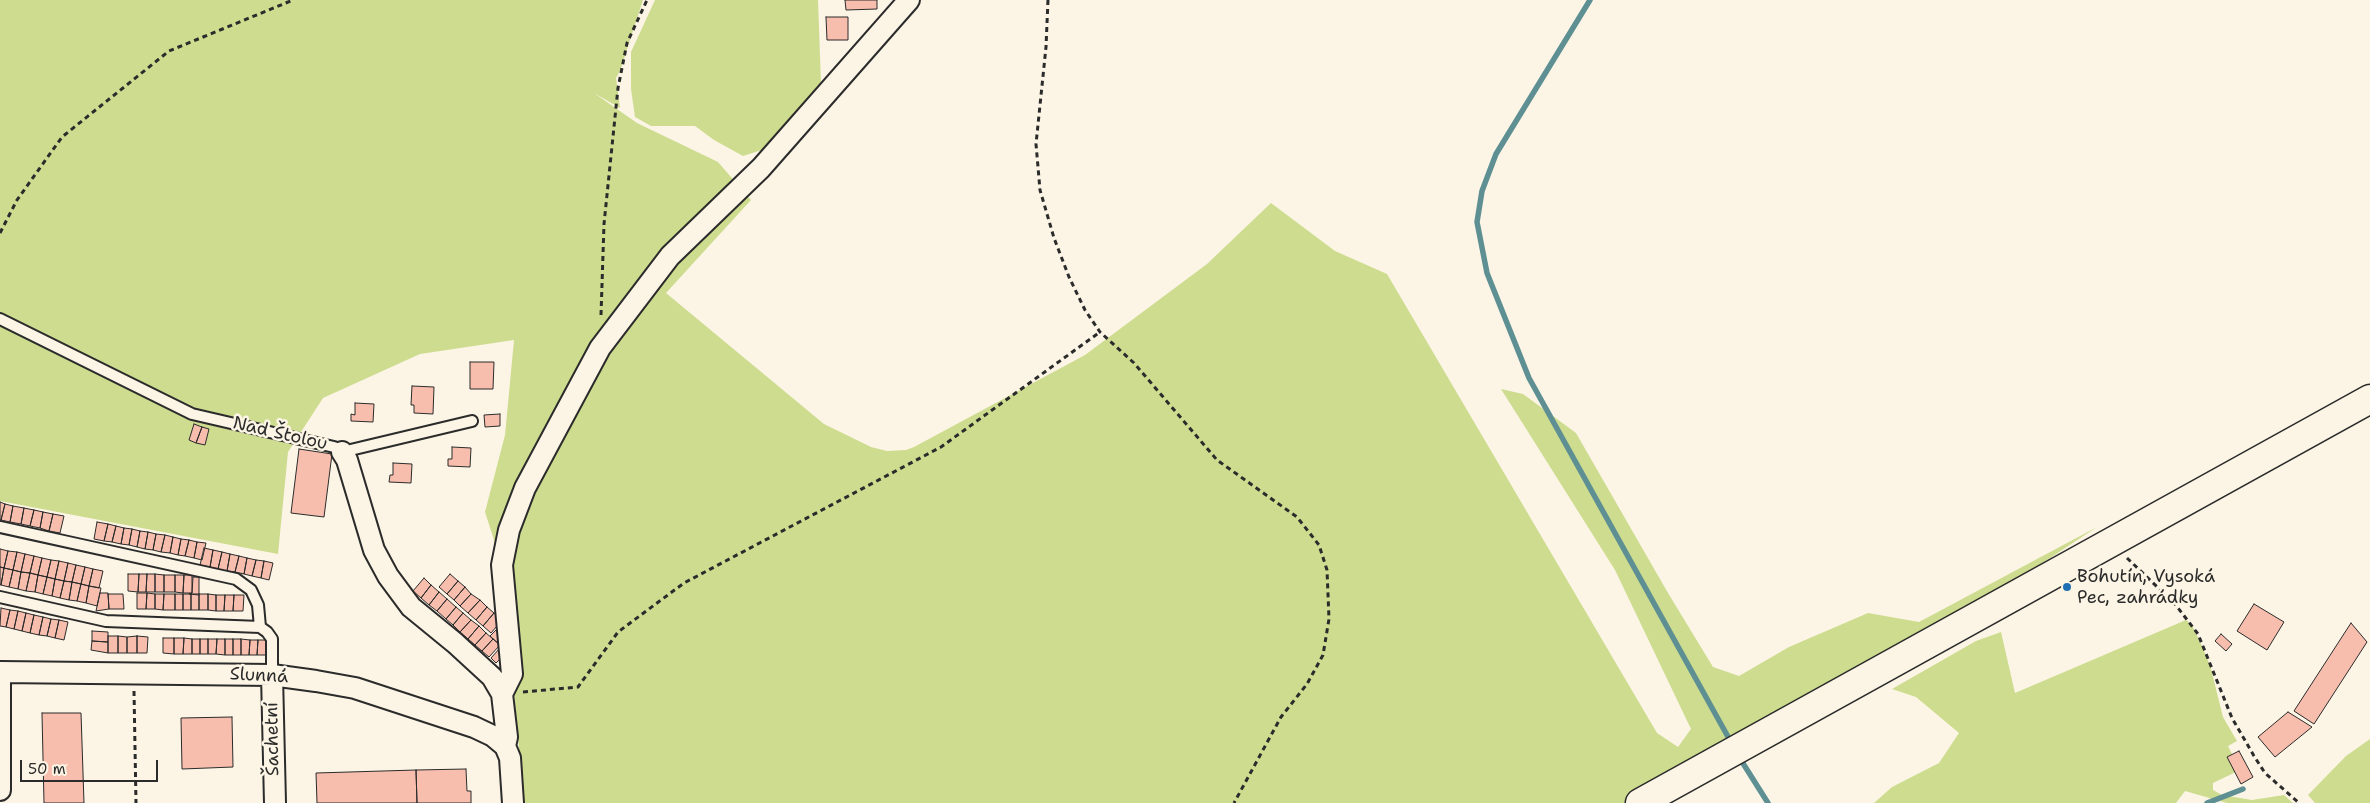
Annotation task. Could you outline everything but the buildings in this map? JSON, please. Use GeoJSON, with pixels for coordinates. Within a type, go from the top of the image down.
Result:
{"type":"FeatureCollection","features":[{"type":"Feature","properties":{"kind":"main road"},"geometry":{"type":"LineString","coordinates":[[1640,803],[2370,399]]}},
{"type":"Feature","properties":{"kind":"street"},"geometry":{"type":"LineString","coordinates":[[513,803],[510,758],[505,746],[507,737],[502,694],[512,674],[502,565],[509,530],[525,488],[600,348],[670,256],[761,168],[909,0]]}},
{"type":"Feature","properties":{"kind":"street","name":"Nad Štolou"},"geometry":{"type":"LineString","coordinates":[[342,452],[347,460],[374,550],[388,576],[411,607],[455,643],[492,677],[502,694]]}},
{"type":"Feature","properties":{"kind":"street","name":"Slunná"},"geometry":{"type":"LineString","coordinates":[[0,790],[0,672],[272,675],[355,688],[474,727],[493,736],[505,746]]}},
{"type":"Feature","properties":{"kind":"street","name":"Šachetní"},"geometry":{"type":"LineString","coordinates":[[272,675],[275,803]]}},
{"type":"Feature","properties":{"kind":"lane","name":"Nad Štolou"},"geometry":{"type":"LineString","coordinates":[[0,319],[192,414],[334,447],[342,452]]}},
{"type":"Feature","properties":{"kind":"lane"},"geometry":{"type":"LineString","coordinates":[[342,452],[472,421]]}},
{"type":"Feature","properties":{"kind":"lane"},"geometry":{"type":"LineString","coordinates":[[0,527],[236,579],[251,590],[258,605],[260,627]]}},
{"type":"Feature","properties":{"kind":"lane"},"geometry":{"type":"LineString","coordinates":[[0,597],[106,621],[260,627],[272,639],[272,675]]}},
{"type":"Feature","properties":{"kind":"path"},"geometry":{"type":"LineString","coordinates":[[0,233],[17,200],[62,137],[169,51],[292,0]]}},
{"type":"Feature","properties":{"kind":"path"},"geometry":{"type":"LineString","coordinates":[[600,348],[604,224],[618,88],[627,43],[647,0]]}},
{"type":"Feature","properties":{"kind":"path"},"geometry":{"type":"LineString","coordinates":[[1048,0],[1046,48],[1036,144],[1040,190],[1054,238],[1069,277],[1085,310],[1100,332],[1134,364],[1217,460],[1297,517],[1319,545],[1327,570],[1329,620],[1323,655],[1307,684],[1281,717],[1234,803]]}},
{"type":"Feature","properties":{"kind":"path"},"geometry":{"type":"LineString","coordinates":[[502,694],[578,687],[618,632],[684,583],[941,447],[1100,332]]}},
{"type":"Feature","properties":{"kind":"path"},"geometry":{"type":"LineString","coordinates":[[2112,542],[2176,604],[2198,634],[2232,718],[2254,756],[2265,773],[2299,803]]}},
{"type":"Feature","properties":{"kind":"path"},"geometry":{"type":"LineString","coordinates":[[134,688],[136,803]]}},
{"type":"Feature","properties":{"kind":"green space"},"geometry":{"type":"Polygon","coordinates":[[[0,0],[643,0],[616,78],[620,108],[594,93],[637,123],[718,162],[751,200],[666,293],[824,424],[871,447],[887,451],[906,450],[914,447],[1085,355],[1207,264],[1271,203],[1335,251],[1387,274],[1657,733],[1678,747],[1691,729],[1615,570],[1501,389],[1523,394],[1576,433],[1713,667],[1739,676],[1789,647],[1868,613],[1919,622],[2097,527],[2000,591],[1626,803],[524,803],[502,565],[485,512],[505,435],[514,340],[420,354],[323,398],[288,452],[278,554],[0,501],[0,0]]]}},
{"type":"Feature","properties":{"kind":"green space"},"geometry":{"type":"Polygon","coordinates":[[[655,0],[818,0],[821,84],[771,147],[743,156],[714,140],[695,126],[651,126],[635,117],[631,89],[631,52],[655,0]]]}},
{"type":"Feature","properties":{"kind":"green space"},"geometry":{"type":"Polygon","coordinates":[[[2186,620],[2192,625],[2210,665],[2223,717],[2237,741],[2228,746],[2240,770],[2213,783],[2213,790],[2222,795],[2252,800],[2284,795],[2293,803],[2227,803],[2185,791],[2176,803],[1874,803],[1892,787],[1939,763],[1959,733],[1916,697],[1892,689],[1976,641],[2001,632],[2015,693],[2186,620]]]}},
{"type":"Feature","properties":{"kind":"green space"},"geometry":{"type":"Polygon","coordinates":[[[2370,739],[2370,803],[2315,803],[2308,795],[2346,756],[2370,739]]]}},
{"type":"Feature","properties":{"kind":"waterway"},"geometry":{"type":"LineString","coordinates":[[1590,0],[1496,154],[1482,191],[1477,222],[1487,273],[1529,378],[1732,744]]}},
{"type":"Feature","properties":{"kind":"waterway"},"geometry":{"type":"LineString","coordinates":[[1739,757],[1768,803]]}},
{"type":"Feature","properties":{"kind":"waterway"},"geometry":{"type":"LineString","coordinates":[[2207,803],[2243,789]]}},
{"type":"Feature","properties":{"kind":"place","name":"Bohutín, Vysoká Pec, zahrádky"},"geometry":{"type":"Point","coordinates":[2067,587]}}]}
